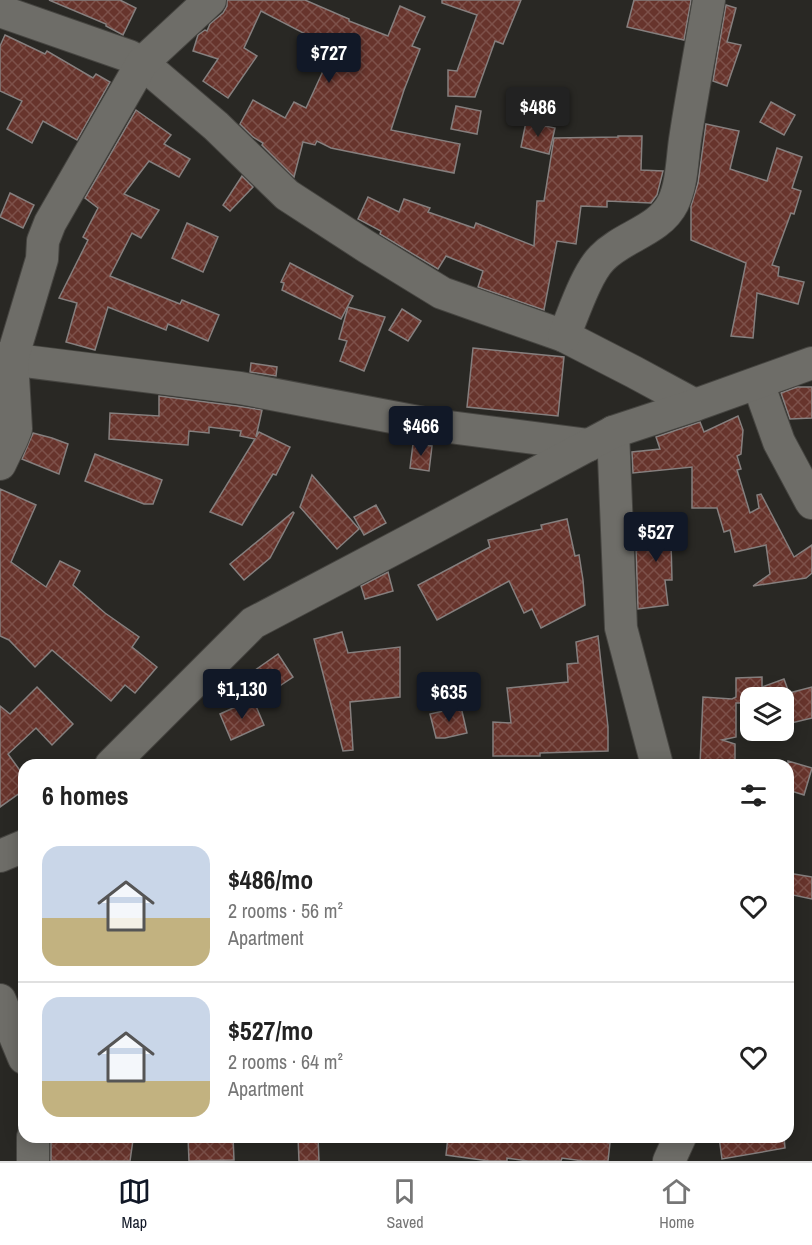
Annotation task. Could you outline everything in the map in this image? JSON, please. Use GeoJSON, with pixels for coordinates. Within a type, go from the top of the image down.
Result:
{"type":"FeatureCollection","features":[{"type":"Feature","properties":{"kind":"street"},"geometry":{"type":"LineString","coordinates":[[0,464],[16,429],[6,358],[42,259],[43,241],[50,223],[142,63],[210,0]]}},
{"type":"Feature","properties":{"kind":"street"},"geometry":{"type":"LineString","coordinates":[[564,336],[590,275],[600,259],[615,247],[662,219],[673,203],[679,185],[709,0]]}},
{"type":"Feature","properties":{"kind":"street"},"geometry":{"type":"LineString","coordinates":[[0,11],[129,56],[142,63],[216,126],[287,195],[442,293],[564,336],[695,405]]}},
{"type":"Feature","properties":{"kind":"street"},"geometry":{"type":"LineString","coordinates":[[6,358],[240,388],[434,425],[601,439]]}},
{"type":"Feature","properties":{"kind":"street"},"geometry":{"type":"LineString","coordinates":[[117,759],[252,622],[601,439],[812,363]]}},
{"type":"Feature","properties":{"kind":"street"},"geometry":{"type":"LineString","coordinates":[[758,383],[779,442],[812,503]]}},
{"type":"Feature","properties":{"kind":"street"},"geometry":{"type":"LineString","coordinates":[[601,439],[621,628],[655,759]]}},
{"type":"Feature","properties":{"kind":"street"},"geometry":{"type":"LineString","coordinates":[[0,856],[18,848]]}},
{"type":"Feature","properties":{"kind":"street"},"geometry":{"type":"LineString","coordinates":[[0,1000],[18,1044]]}},
{"type":"Feature","properties":{"kind":"street"},"geometry":{"type":"LineString","coordinates":[[33,1143],[33,1161]]}},
{"type":"Feature","properties":{"kind":"street"},"geometry":{"type":"LineString","coordinates":[[669,1161],[677,1143]]}},
{"type":"Feature","properties":{"kind":"building"},"geometry":{"type":"Polygon","coordinates":[[[49,0],[120,0],[136,8],[123,35],[106,24],[49,0]]]}},
{"type":"Feature","properties":{"kind":"building"},"geometry":{"type":"Polygon","coordinates":[[[227,0],[305,0],[388,36],[400,6],[425,17],[412,46],[420,49],[391,130],[460,144],[454,173],[331,148],[317,141],[315,145],[303,142],[294,177],[262,145],[263,143],[240,124],[253,100],[285,118],[294,102],[306,108],[324,69],[306,61],[317,40],[261,11],[244,48],[257,56],[228,98],[203,81],[218,59],[193,51],[198,35],[207,31],[210,24],[223,13],[227,0]]]}},
{"type":"Feature","properties":{"kind":"building"},"geometry":{"type":"Polygon","coordinates":[[[442,0],[521,0],[503,44],[495,41],[475,97],[448,96],[448,70],[457,71],[477,15],[442,3],[442,0]]]}},
{"type":"Feature","properties":{"kind":"building"},"geometry":{"type":"Polygon","coordinates":[[[634,0],[691,0],[684,40],[627,27],[634,0]]]}},
{"type":"Feature","properties":{"kind":"building"},"geometry":{"type":"Polygon","coordinates":[[[726,5],[736,8],[727,42],[741,45],[727,86],[713,81],[726,5]]]}},
{"type":"Feature","properties":{"kind":"building"},"geometry":{"type":"Polygon","coordinates":[[[5,35],[45,54],[47,51],[93,78],[96,74],[110,82],[77,140],[43,121],[32,143],[7,129],[22,101],[0,91],[0,46],[5,35]]]}},
{"type":"Feature","properties":{"kind":"building"},"geometry":{"type":"Polygon","coordinates":[[[771,102],[795,115],[784,135],[760,122],[771,102]]]}},
{"type":"Feature","properties":{"kind":"building"},"geometry":{"type":"Polygon","coordinates":[[[456,106],[481,111],[477,134],[451,129],[456,106]]]}},
{"type":"Feature","properties":{"kind":"building"},"geometry":{"type":"Polygon","coordinates":[[[136,110],[171,135],[164,144],[190,159],[179,177],[149,161],[124,194],[159,210],[141,238],[132,233],[110,276],[180,304],[182,300],[219,315],[208,341],[168,324],[166,330],[108,307],[95,350],[66,342],[77,303],[59,298],[88,240],[83,237],[98,208],[85,198],[136,110]]]}},
{"type":"Feature","properties":{"kind":"building"},"geometry":{"type":"Polygon","coordinates":[[[526,122],[555,128],[549,154],[521,147],[526,122]]]}},
{"type":"Feature","properties":{"kind":"building"},"geometry":{"type":"Polygon","coordinates":[[[706,124],[739,131],[730,169],[767,181],[777,148],[802,157],[792,188],[801,191],[794,214],[791,213],[772,265],[779,267],[778,276],[804,282],[798,304],[757,293],[753,338],[731,336],[746,263],[691,240],[691,206],[698,183],[706,124]]]}},
{"type":"Feature","properties":{"kind":"building"},"geometry":{"type":"Polygon","coordinates":[[[642,136],[641,170],[663,171],[657,195],[651,203],[607,201],[607,207],[581,206],[576,244],[557,241],[544,310],[478,287],[483,271],[446,256],[438,269],[380,234],[381,231],[358,219],[368,197],[399,212],[404,199],[430,208],[428,212],[474,228],[476,223],[534,246],[537,201],[544,201],[554,138],[642,136]]]}},
{"type":"Feature","properties":{"kind":"building"},"geometry":{"type":"Polygon","coordinates":[[[242,176],[253,187],[230,211],[223,205],[242,176]]]}},
{"type":"Feature","properties":{"kind":"building"},"geometry":{"type":"Polygon","coordinates":[[[10,193],[34,205],[23,228],[0,217],[10,193]]]}},
{"type":"Feature","properties":{"kind":"building"},"geometry":{"type":"Polygon","coordinates":[[[187,223],[218,237],[203,272],[172,258],[187,223]]]}},
{"type":"Feature","properties":{"kind":"building"},"geometry":{"type":"Polygon","coordinates":[[[290,263],[353,296],[341,319],[282,290],[284,283],[281,282],[290,263]]]}},
{"type":"Feature","properties":{"kind":"building"},"geometry":{"type":"Polygon","coordinates":[[[348,307],[385,317],[364,371],[340,361],[347,341],[339,339],[348,307]]]}},
{"type":"Feature","properties":{"kind":"building"},"geometry":{"type":"Polygon","coordinates":[[[402,309],[421,321],[408,341],[389,330],[402,309]]]}},
{"type":"Feature","properties":{"kind":"building"},"geometry":{"type":"Polygon","coordinates":[[[473,348],[564,357],[558,416],[467,407],[473,348]]]}},
{"type":"Feature","properties":{"kind":"building"},"geometry":{"type":"Polygon","coordinates":[[[251,363],[277,367],[276,376],[250,372],[251,363]]]}},
{"type":"Feature","properties":{"kind":"building"},"geometry":{"type":"Polygon","coordinates":[[[797,387],[812,387],[812,418],[790,419],[781,393],[797,387]]]}},
{"type":"Feature","properties":{"kind":"building"},"geometry":{"type":"Polygon","coordinates":[[[159,396],[262,410],[256,437],[259,432],[290,447],[276,475],[273,474],[242,525],[210,512],[255,439],[240,436],[241,431],[209,427],[209,433],[189,431],[188,445],[109,439],[110,413],[159,416],[159,396]]]}},
{"type":"Feature","properties":{"kind":"building"},"geometry":{"type":"Polygon","coordinates":[[[738,416],[743,430],[741,454],[737,456],[741,469],[737,470],[750,513],[759,508],[757,495],[761,494],[794,557],[812,545],[812,573],[806,578],[753,586],[770,574],[766,545],[735,552],[730,530],[724,532],[717,508],[692,508],[692,467],[633,473],[632,452],[660,449],[656,437],[700,422],[704,432],[738,416]]]}},
{"type":"Feature","properties":{"kind":"building"},"geometry":{"type":"Polygon","coordinates":[[[33,433],[68,444],[59,474],[22,459],[33,433]]]}},
{"type":"Feature","properties":{"kind":"building"},"geometry":{"type":"Polygon","coordinates":[[[413,444],[432,446],[429,471],[410,468],[413,444]]]}},
{"type":"Feature","properties":{"kind":"building"},"geometry":{"type":"Polygon","coordinates":[[[95,454],[162,480],[153,504],[144,504],[85,481],[95,454]]]}},
{"type":"Feature","properties":{"kind":"building"},"geometry":{"type":"Polygon","coordinates":[[[312,475],[359,529],[337,549],[300,507],[312,475]]]}},
{"type":"Feature","properties":{"kind":"building"},"geometry":{"type":"Polygon","coordinates":[[[0,489],[36,505],[11,562],[46,587],[60,561],[80,571],[73,585],[105,613],[139,637],[132,647],[157,667],[135,693],[125,685],[111,701],[52,650],[35,667],[9,640],[0,636],[0,489]]]}},
{"type":"Feature","properties":{"kind":"building"},"geometry":{"type":"Polygon","coordinates":[[[376,505],[386,523],[364,535],[354,517],[376,505]]]}},
{"type":"Feature","properties":{"kind":"building"},"geometry":{"type":"Polygon","coordinates":[[[293,512],[270,558],[244,580],[230,564],[293,512]]]}},
{"type":"Feature","properties":{"kind":"building"},"geometry":{"type":"Polygon","coordinates":[[[674,516],[677,540],[671,541],[672,580],[665,580],[668,605],[638,609],[636,547],[649,547],[646,519],[674,516]]]}},
{"type":"Feature","properties":{"kind":"building"},"geometry":{"type":"Polygon","coordinates":[[[567,519],[575,556],[579,555],[585,605],[541,628],[532,609],[524,613],[509,581],[437,620],[418,585],[490,547],[488,540],[542,529],[541,525],[567,519]]]}},
{"type":"Feature","properties":{"kind":"building"},"geometry":{"type":"Polygon","coordinates":[[[388,572],[393,591],[365,599],[361,586],[388,572]]]}},
{"type":"Feature","properties":{"kind":"building"},"geometry":{"type":"Polygon","coordinates":[[[342,632],[348,653],[400,647],[400,697],[350,702],[353,750],[343,751],[314,639],[342,632]]]}},
{"type":"Feature","properties":{"kind":"building"},"geometry":{"type":"Polygon","coordinates":[[[598,636],[608,727],[608,751],[540,753],[540,756],[493,756],[493,722],[511,723],[507,688],[568,682],[567,664],[578,663],[576,642],[598,636]]]}},
{"type":"Feature","properties":{"kind":"building"},"geometry":{"type":"Polygon","coordinates":[[[278,654],[293,677],[269,693],[254,671],[278,654]]]}},
{"type":"Feature","properties":{"kind":"building"},"geometry":{"type":"Polygon","coordinates":[[[762,677],[762,687],[740,687],[740,703],[736,703],[736,737],[722,740],[735,744],[735,759],[700,759],[703,697],[732,699],[736,697],[736,678],[762,677]]]}},
{"type":"Feature","properties":{"kind":"building"},"geometry":{"type":"Polygon","coordinates":[[[784,679],[787,687],[762,687],[784,679]]]}},
{"type":"Feature","properties":{"kind":"building"},"geometry":{"type":"Polygon","coordinates":[[[37,687],[73,724],[52,745],[36,728],[8,754],[18,768],[18,794],[0,807],[0,706],[10,714],[37,687]]]}},
{"type":"Feature","properties":{"kind":"building"},"geometry":{"type":"Polygon","coordinates":[[[812,687],[812,718],[794,722],[794,692],[812,687]]]}},
{"type":"Feature","properties":{"kind":"building"},"geometry":{"type":"Polygon","coordinates":[[[253,699],[264,725],[231,740],[220,714],[253,699]]]}},
{"type":"Feature","properties":{"kind":"building"},"geometry":{"type":"Polygon","coordinates":[[[461,707],[467,733],[436,738],[430,714],[461,707]]]}},
{"type":"Feature","properties":{"kind":"building"},"geometry":{"type":"Polygon","coordinates":[[[794,763],[812,768],[804,795],[794,792],[794,763]]]}},
{"type":"Feature","properties":{"kind":"building"},"geometry":{"type":"Polygon","coordinates":[[[794,874],[812,877],[812,899],[794,895],[794,874]]]}},
{"type":"Feature","properties":{"kind":"building"},"geometry":{"type":"Polygon","coordinates":[[[51,1143],[133,1143],[130,1161],[51,1161],[51,1143]]]}},
{"type":"Feature","properties":{"kind":"building"},"geometry":{"type":"Polygon","coordinates":[[[188,1143],[233,1143],[234,1160],[189,1161],[188,1143]]]}},
{"type":"Feature","properties":{"kind":"building"},"geometry":{"type":"Polygon","coordinates":[[[298,1143],[318,1143],[319,1161],[299,1161],[298,1143]]]}},
{"type":"Feature","properties":{"kind":"building"},"geometry":{"type":"Polygon","coordinates":[[[447,1143],[610,1143],[608,1161],[562,1158],[561,1161],[528,1161],[507,1158],[507,1161],[489,1161],[446,1155],[447,1143]]]}},
{"type":"Feature","properties":{"kind":"building"},"geometry":{"type":"Polygon","coordinates":[[[720,1143],[785,1143],[785,1148],[722,1159],[720,1143]]]}}]}
